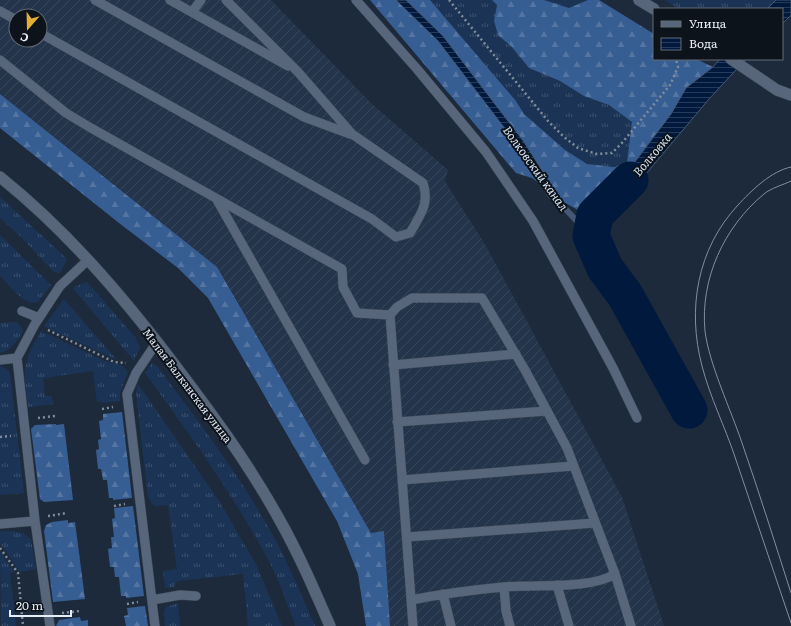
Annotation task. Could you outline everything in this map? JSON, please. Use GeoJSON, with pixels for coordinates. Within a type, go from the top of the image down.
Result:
{"type":"FeatureCollection","features":[{"type":"Feature","properties":{"kind":"street"},"geometry":{"type":"LineString","coordinates":[[639,0],[653,8]]}},
{"type":"Feature","properties":{"kind":"street"},"geometry":{"type":"LineString","coordinates":[[732,60],[777,90],[791,95]]}},
{"type":"Feature","properties":{"kind":"street","name":"Малая Балканская улица"},"geometry":{"type":"LineString","coordinates":[[0,177],[54,226],[88,260],[157,342],[258,482],[294,549],[330,626]]}},
{"type":"Feature","properties":{"kind":"lane"},"geometry":{"type":"LineString","coordinates":[[95,0],[304,117],[352,134]]}},
{"type":"Feature","properties":{"kind":"lane"},"geometry":{"type":"LineString","coordinates":[[170,0],[298,72]]}},
{"type":"Feature","properties":{"kind":"lane"},"geometry":{"type":"LineString","coordinates":[[192,12],[201,0]]}},
{"type":"Feature","properties":{"kind":"lane"},"geometry":{"type":"LineString","coordinates":[[48,38],[372,219],[396,237],[410,233],[426,200],[423,183],[352,134],[298,72],[226,0]]}},
{"type":"Feature","properties":{"kind":"lane"},"geometry":{"type":"LineString","coordinates":[[356,0],[417,69],[491,158],[533,221],[599,341],[638,418]]}},
{"type":"Feature","properties":{"kind":"lane"},"geometry":{"type":"LineString","coordinates":[[0,60],[66,113],[217,200],[342,269],[343,287],[357,313],[390,315]]}},
{"type":"Feature","properties":{"kind":"lane"},"geometry":{"type":"LineString","coordinates":[[217,200],[365,460]]}},
{"type":"Feature","properties":{"kind":"lane"},"geometry":{"type":"LineString","coordinates":[[50,626],[35,521],[17,358],[38,318],[60,286],[88,260]]}},
{"type":"Feature","properties":{"kind":"lane"},"geometry":{"type":"LineString","coordinates":[[412,626],[407,537],[390,315],[397,307],[412,298],[482,298],[516,354],[567,448],[615,574],[631,626]]}},
{"type":"Feature","properties":{"kind":"lane"},"geometry":{"type":"LineString","coordinates":[[22,311],[38,318]]}},
{"type":"Feature","properties":{"kind":"lane"},"geometry":{"type":"LineString","coordinates":[[155,626],[127,394],[136,373],[157,342]]}},
{"type":"Feature","properties":{"kind":"lane"},"geometry":{"type":"LineString","coordinates":[[393,365],[516,354]]}},
{"type":"Feature","properties":{"kind":"lane"},"geometry":{"type":"LineString","coordinates":[[0,360],[17,358]]}},
{"type":"Feature","properties":{"kind":"lane"},"geometry":{"type":"LineString","coordinates":[[397,422],[547,411]]}},
{"type":"Feature","properties":{"kind":"lane"},"geometry":{"type":"LineString","coordinates":[[402,480],[573,466]]}},
{"type":"Feature","properties":{"kind":"lane"},"geometry":{"type":"LineString","coordinates":[[0,524],[35,521]]}},
{"type":"Feature","properties":{"kind":"lane"},"geometry":{"type":"LineString","coordinates":[[407,537],[596,523]]}},
{"type":"Feature","properties":{"kind":"lane"},"geometry":{"type":"LineString","coordinates":[[411,600],[443,594],[504,587],[605,581],[615,574]]}},
{"type":"Feature","properties":{"kind":"lane"},"geometry":{"type":"LineString","coordinates":[[557,585],[569,626]]}},
{"type":"Feature","properties":{"kind":"lane"},"geometry":{"type":"LineString","coordinates":[[504,587],[506,611],[510,626]]}},
{"type":"Feature","properties":{"kind":"lane"},"geometry":{"type":"LineString","coordinates":[[443,594],[451,626]]}},
{"type":"Feature","properties":{"kind":"lane"},"geometry":{"type":"LineString","coordinates":[[152,600],[180,596],[196,596]]}},
{"type":"Feature","properties":{"kind":"path"},"geometry":{"type":"LineString","coordinates":[[449,0],[548,121],[578,148],[597,154],[612,153],[622,144],[670,85],[678,67],[676,60]]}},
{"type":"Feature","properties":{"kind":"path"},"geometry":{"type":"LineString","coordinates":[[43,328],[114,362],[127,363]]}},
{"type":"Feature","properties":{"kind":"path"},"geometry":{"type":"LineString","coordinates":[[0,548],[18,573],[23,626]]}},
{"type":"Feature","properties":{"kind":"shaded area"},"geometry":{"type":"Polygon","coordinates":[[[0,0],[271,0],[372,104],[448,170],[445,181],[486,246],[622,497],[664,626],[390,626],[384,531],[371,533],[217,267],[0,94],[0,0]]]}},
{"type":"Feature","properties":{"kind":"green space"},"geometry":{"type":"Polygon","coordinates":[[[370,0],[396,0],[438,41],[519,147],[541,185],[532,178],[516,173],[370,0]]]}},
{"type":"Feature","properties":{"kind":"green space"},"geometry":{"type":"Polygon","coordinates":[[[406,0],[430,0],[516,101],[524,114],[565,150],[587,164],[614,167],[627,162],[632,122],[609,105],[584,96],[560,81],[529,68],[511,46],[498,35],[494,21],[497,5],[492,0],[544,0],[569,8],[588,0],[599,0],[653,33],[653,60],[698,60],[713,67],[686,88],[671,114],[625,175],[583,210],[578,210],[560,200],[524,142],[443,36],[406,0]]]}},
{"type":"Feature","properties":{"kind":"green space"},"geometry":{"type":"Polygon","coordinates":[[[430,0],[492,0],[497,5],[494,21],[498,35],[511,46],[529,68],[560,81],[584,96],[609,105],[632,122],[627,162],[608,167],[593,166],[574,156],[554,141],[524,114],[516,101],[430,0]]]}},
{"type":"Feature","properties":{"kind":"green space"},"geometry":{"type":"Polygon","coordinates":[[[544,0],[588,0],[569,8],[544,0]]]}},
{"type":"Feature","properties":{"kind":"green space"},"geometry":{"type":"Polygon","coordinates":[[[665,0],[776,0],[768,8],[677,8],[665,0]]]}},
{"type":"Feature","properties":{"kind":"green space"},"geometry":{"type":"Polygon","coordinates":[[[0,94],[217,267],[371,533],[384,531],[390,626],[366,626],[358,574],[337,521],[208,298],[178,268],[0,128],[0,94]]]}},
{"type":"Feature","properties":{"kind":"green space"},"geometry":{"type":"Polygon","coordinates":[[[0,197],[65,257],[67,260],[60,273],[54,272],[18,234],[0,218],[0,197]]]}},
{"type":"Feature","properties":{"kind":"green space"},"geometry":{"type":"Polygon","coordinates":[[[0,235],[51,285],[38,302],[33,303],[22,298],[0,276],[0,235]]]}},
{"type":"Feature","properties":{"kind":"green space"},"geometry":{"type":"Polygon","coordinates":[[[86,282],[135,337],[140,347],[134,361],[73,288],[86,282]]]}},
{"type":"Feature","properties":{"kind":"green space"},"geometry":{"type":"Polygon","coordinates":[[[64,299],[117,360],[44,326],[64,299]]]}},
{"type":"Feature","properties":{"kind":"green space"},"geometry":{"type":"Polygon","coordinates":[[[17,322],[23,330],[21,334],[11,347],[0,353],[0,323],[17,322]]]}},
{"type":"Feature","properties":{"kind":"green space"},"geometry":{"type":"Polygon","coordinates":[[[41,331],[105,361],[121,365],[128,372],[120,392],[120,401],[97,402],[93,371],[43,378],[45,396],[52,396],[53,404],[28,407],[25,384],[27,360],[30,351],[41,331]]]}},
{"type":"Feature","properties":{"kind":"green space"},"geometry":{"type":"Polygon","coordinates":[[[152,363],[158,367],[202,427],[259,510],[283,555],[315,626],[296,626],[272,567],[244,517],[196,444],[145,373],[152,363]]]}},
{"type":"Feature","properties":{"kind":"green space"},"geometry":{"type":"Polygon","coordinates":[[[0,366],[7,369],[10,373],[24,493],[0,495],[0,366]]]}},
{"type":"Feature","properties":{"kind":"green space"},"geometry":{"type":"Polygon","coordinates":[[[138,384],[219,501],[256,564],[282,626],[248,626],[243,574],[177,581],[174,587],[165,588],[163,571],[177,569],[168,505],[154,506],[148,497],[136,393],[138,384]]]}},
{"type":"Feature","properties":{"kind":"green space"},"geometry":{"type":"Polygon","coordinates":[[[122,412],[132,498],[113,500],[113,498],[109,498],[107,480],[103,480],[101,469],[98,469],[96,450],[99,449],[98,440],[101,439],[99,421],[103,420],[103,414],[122,412]]]}},
{"type":"Feature","properties":{"kind":"green space"},"geometry":{"type":"Polygon","coordinates":[[[64,424],[73,500],[44,502],[40,499],[31,429],[35,425],[64,424]]]}},
{"type":"Feature","properties":{"kind":"green space"},"geometry":{"type":"Polygon","coordinates":[[[133,506],[144,596],[126,598],[126,596],[121,596],[119,577],[115,577],[114,567],[110,567],[108,549],[112,548],[111,537],[114,537],[112,519],[115,518],[114,508],[133,506]]]}},
{"type":"Feature","properties":{"kind":"green space"},"geometry":{"type":"Polygon","coordinates":[[[68,520],[68,523],[75,522],[85,599],[53,602],[44,531],[46,525],[52,522],[68,520]]]}},
{"type":"Feature","properties":{"kind":"green space"},"geometry":{"type":"Polygon","coordinates":[[[0,531],[25,534],[31,540],[36,569],[20,572],[0,543],[0,531]]]}},
{"type":"Feature","properties":{"kind":"green space"},"geometry":{"type":"Polygon","coordinates":[[[0,551],[14,572],[10,573],[16,626],[1,626],[0,551]]]}},
{"type":"Feature","properties":{"kind":"green space"},"geometry":{"type":"Polygon","coordinates":[[[178,603],[180,626],[165,626],[164,611],[166,607],[178,603]]]}},
{"type":"Feature","properties":{"kind":"green space"},"geometry":{"type":"Polygon","coordinates":[[[145,606],[148,626],[126,626],[124,616],[128,615],[127,608],[145,606]]]}},
{"type":"Feature","properties":{"kind":"green space"},"geometry":{"type":"Polygon","coordinates":[[[80,617],[81,621],[88,620],[88,626],[56,626],[59,620],[80,617]]]}},
{"type":"Feature","properties":{"kind":"water"},"geometry":{"type":"Polygon","coordinates":[[[396,0],[406,0],[443,36],[524,142],[562,202],[558,206],[548,197],[519,147],[438,41],[396,0]]]}},
{"type":"Feature","properties":{"kind":"water"},"geometry":{"type":"Polygon","coordinates":[[[776,0],[791,0],[791,15],[783,23],[783,8],[768,8],[776,0]]]}},
{"type":"Feature","properties":{"kind":"water","name":"Волковка"},"geometry":{"type":"Polygon","coordinates":[[[719,60],[745,60],[709,99],[608,219],[583,210],[625,175],[671,114],[686,88],[713,67],[719,60]]]}},
{"type":"Feature","properties":{"kind":"waterway","name":"Волковский канал"},"geometry":{"type":"LineString","coordinates":[[630,180],[595,215],[591,236],[605,268],[625,295],[689,410]]}},
{"type":"Feature","properties":{"kind":"waterway","name":"Волковский канал"},"geometry":{"type":"LineString","coordinates":[[555,198],[591,236]]}},
{"type":"Feature","properties":{"kind":"tram line"},"geometry":{"type":"LineString","coordinates":[[791,167],[776,173],[762,182],[738,205],[724,222],[713,241],[705,260],[699,281],[696,302],[698,345],[705,378],[727,434],[791,623]]}},
{"type":"Feature","properties":{"kind":"tram line"},"geometry":{"type":"LineString","coordinates":[[791,181],[764,194],[737,222],[726,238],[711,274],[706,292],[704,312],[705,331],[711,358],[748,461],[791,593]]}}]}
